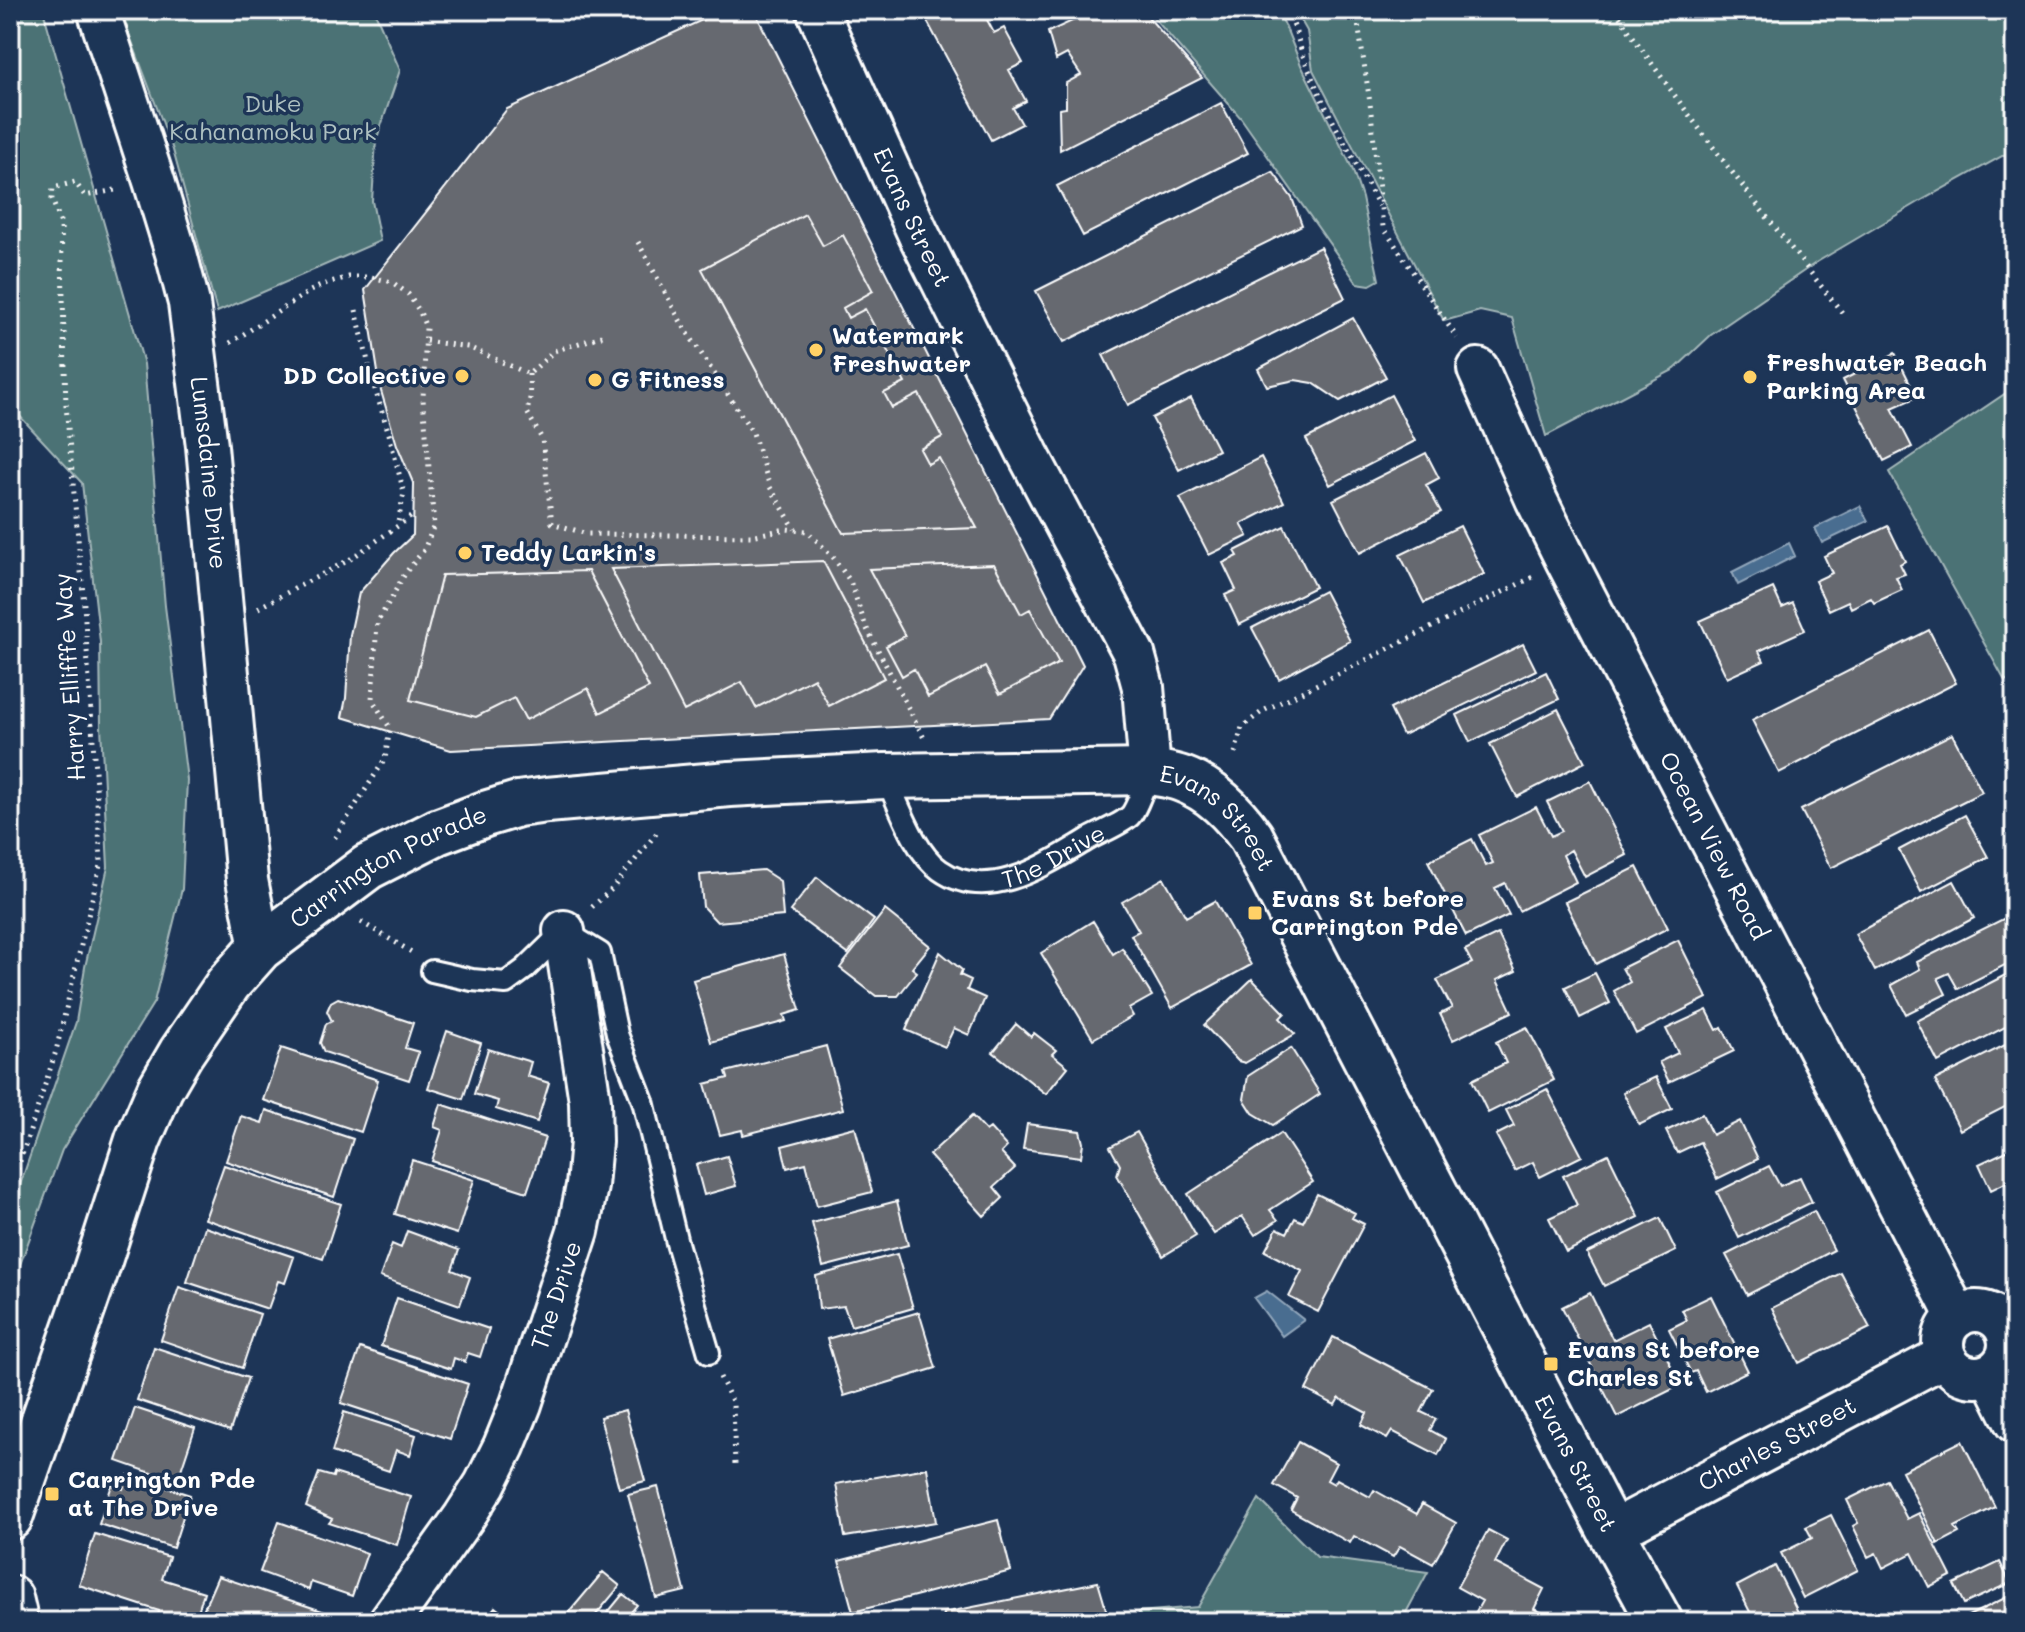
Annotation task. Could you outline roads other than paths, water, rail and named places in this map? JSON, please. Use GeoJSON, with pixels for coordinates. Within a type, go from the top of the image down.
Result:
{"type":"FeatureCollection","features":[{"type":"Feature","properties":{"kind":"street","name":"Lumsdaine Drive"},"geometry":{"type":"LineString","coordinates":[[98,10],[154,181],[189,303],[207,446],[247,880],[260,948]]}},
{"type":"Feature","properties":{"kind":"street","name":"Evans Street"},"geometry":{"type":"LineString","coordinates":[[817,10],[918,233],[1028,454],[1134,654],[1143,687],[1150,772],[1182,779],[1210,793],[1233,812],[1251,837],[1660,1622]]}},
{"type":"Feature","properties":{"kind":"street","name":"Ocean View Road"},"geometry":{"type":"LineString","coordinates":[[1478,369],[1566,560],[1957,1317]]}},
{"type":"Feature","properties":{"kind":"street","name":"Carrington Parade"},"geometry":{"type":"LineString","coordinates":[[10,1517],[138,1140],[160,1089],[228,984],[260,948],[368,867],[437,832],[518,804],[730,784],[885,776],[1150,772]]}},
{"type":"Feature","properties":{"kind":"street","name":"The Drive"},"geometry":{"type":"LineString","coordinates":[[389,1622],[464,1517],[504,1446],[521,1404],[578,1231],[587,1186],[591,1142],[590,1101],[564,931]]}},
{"type":"Feature","properties":{"kind":"street"},"geometry":{"type":"LineString","coordinates":[[1978,1311],[1989,1313],[2010,1325],[2009,1348],[2000,1368],[1980,1377],[1959,1372],[1951,1365],[1945,1356],[1944,1334],[1957,1317],[1978,1311]]}},
{"type":"Feature","properties":{"kind":"street","name":"Charles Street"},"geometry":{"type":"LineString","coordinates":[[1611,1532],[1945,1356]]}},
{"type":"Feature","properties":{"kind":"street"},"geometry":{"type":"LineString","coordinates":[[1991,1374],[2015,1422]]}},
{"type":"Feature","properties":{"kind":"street"},"geometry":{"type":"LineString","coordinates":[[10,1598],[14,1615],[12,1622]]}},
{"type":"Feature","properties":{"kind":"lane","name":"The Drive"},"geometry":{"type":"LineString","coordinates":[[885,776],[917,843],[929,859],[940,870],[976,884],[993,883],[1041,867],[1131,815],[1150,772]]}},
{"type":"Feature","properties":{"kind":"lane"},"geometry":{"type":"LineString","coordinates":[[432,971],[472,980],[506,983],[564,931],[600,953],[617,1034],[643,1101],[677,1243],[709,1353]]}},
{"type":"Feature","properties":{"kind":"water"},"geometry":{"type":"Polygon","coordinates":[[[1860,506],[1868,521],[1822,543],[1815,528],[1860,506]]]}},
{"type":"Feature","properties":{"kind":"water"},"geometry":{"type":"Polygon","coordinates":[[[1789,543],[1795,556],[1738,585],[1732,572],[1789,543]]]}},
{"type":"Feature","properties":{"kind":"water"},"geometry":{"type":"Polygon","coordinates":[[[1267,1291],[1304,1320],[1282,1336],[1254,1298],[1267,1291]]]}},
{"type":"Feature","properties":{"kind":"place","name":"Watermark Freshwater"},"geometry":{"type":"Point","coordinates":[816,350]}},
{"type":"Feature","properties":{"kind":"place","name":"DD Collective"},"geometry":{"type":"Point","coordinates":[462,376]}},
{"type":"Feature","properties":{"kind":"place","name":"Freshwater Beach Parking Area"},"geometry":{"type":"Point","coordinates":[1750,377]}},
{"type":"Feature","properties":{"kind":"place","name":"G Fitness"},"geometry":{"type":"Point","coordinates":[595,380]}},
{"type":"Feature","properties":{"kind":"place","name":"Teddy Larkin's"},"geometry":{"type":"Point","coordinates":[465,553]}},
{"type":"Feature","properties":{"kind":"place","name":"Evans St before Carrington Pde"},"geometry":{"type":"Point","coordinates":[1255,913]}},
{"type":"Feature","properties":{"kind":"place","name":"Evans St before Charles St"},"geometry":{"type":"Point","coordinates":[1551,1364]}},
{"type":"Feature","properties":{"kind":"place","name":"Carrington Pde at The Drive"},"geometry":{"type":"Point","coordinates":[52,1494]}},
{"type":"Feature","properties":{"kind":"park label","name":"Duke Kahanamoku Park"},"geometry":{"type":"Point","coordinates":[273,118]}}]}
